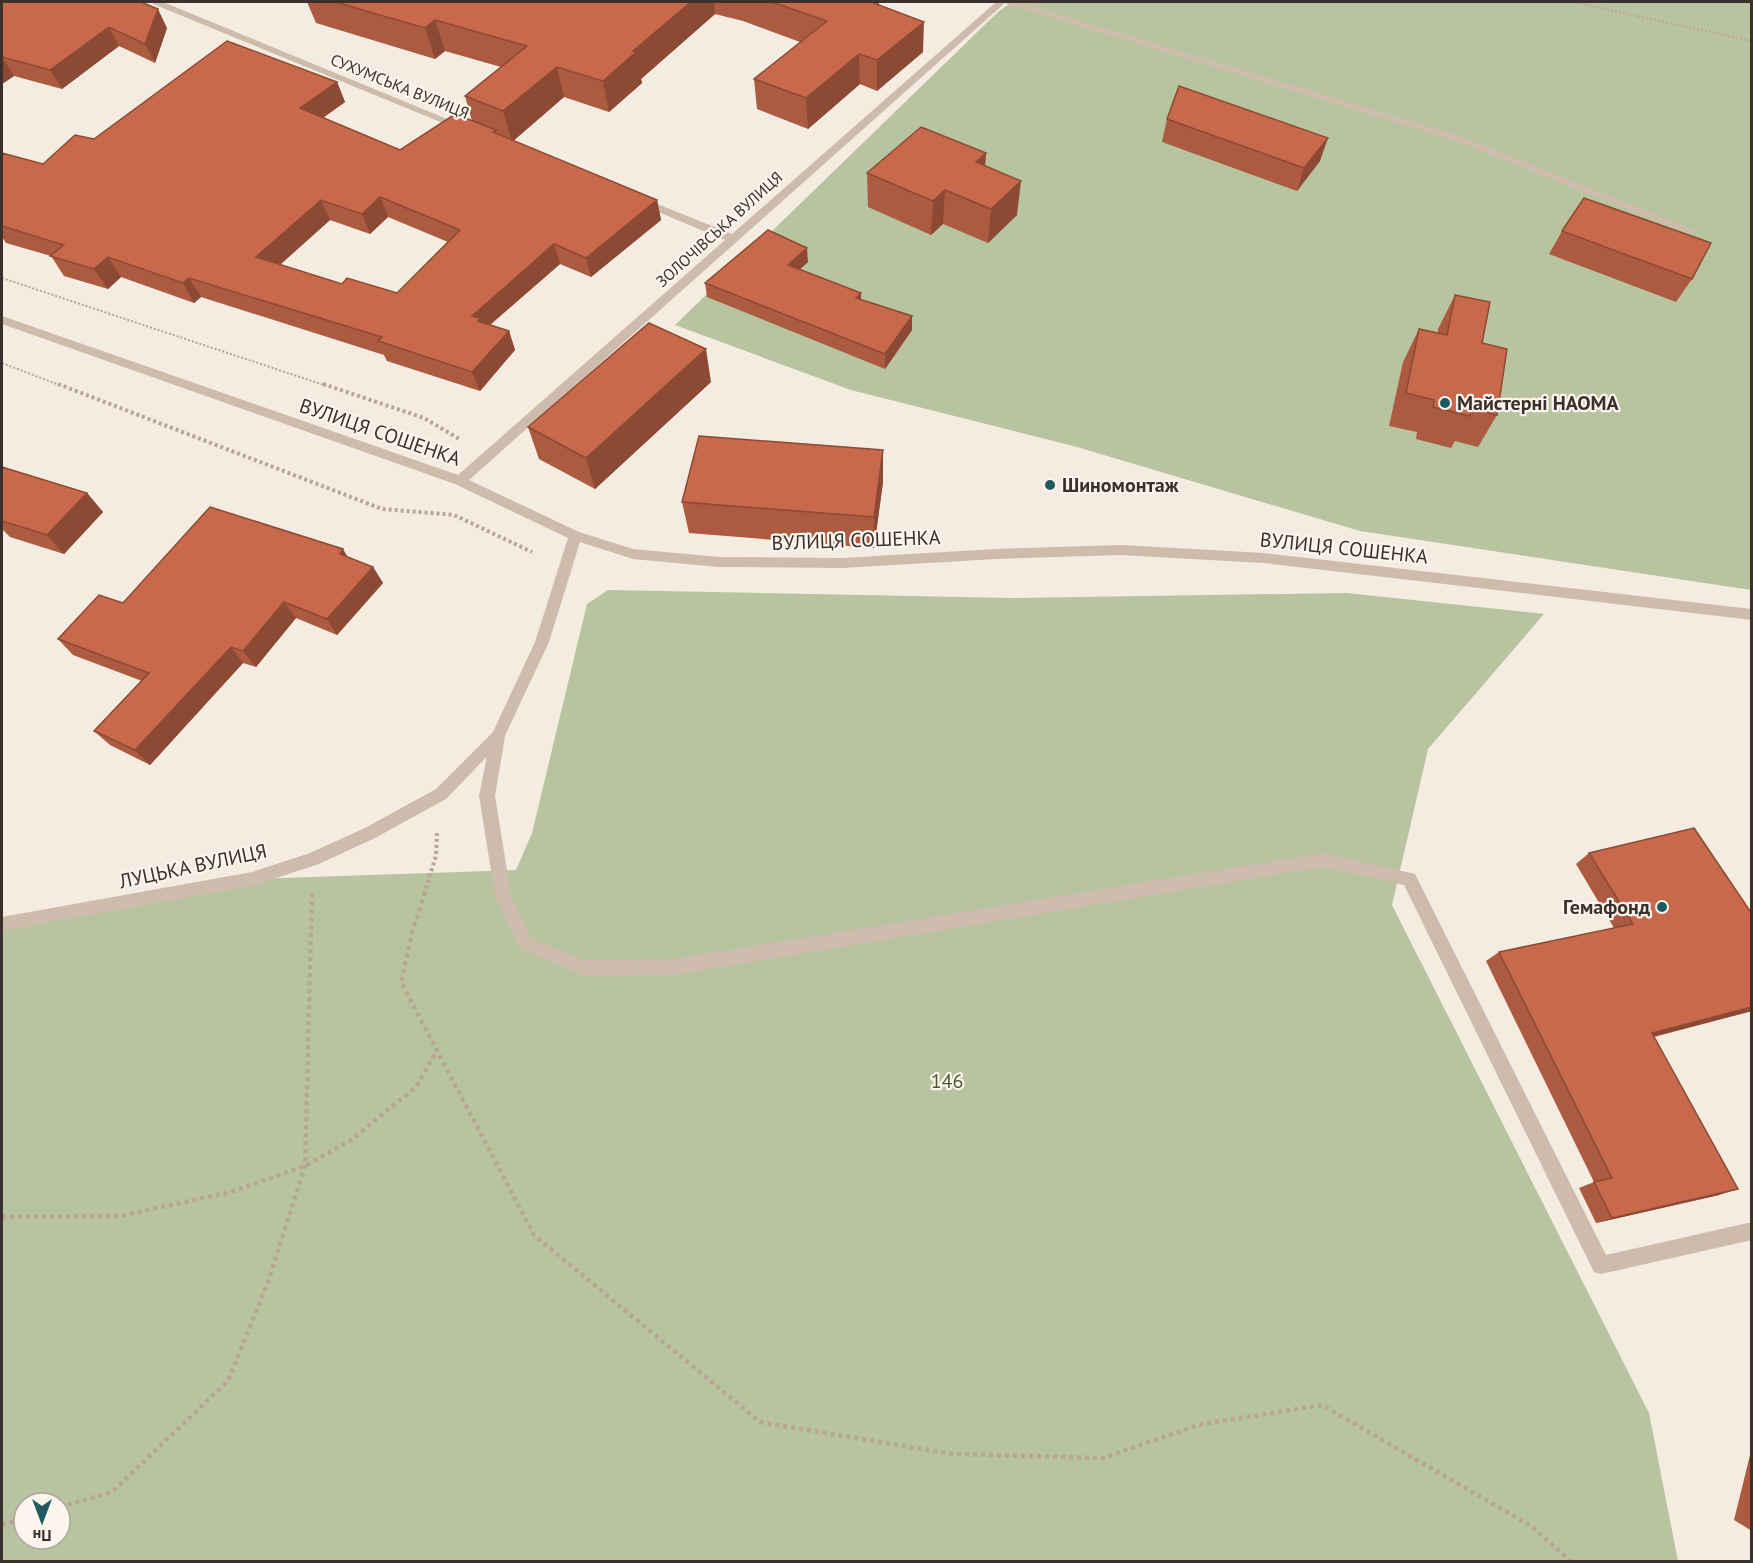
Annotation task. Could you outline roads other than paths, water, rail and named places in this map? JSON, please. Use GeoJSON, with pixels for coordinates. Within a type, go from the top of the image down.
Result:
{"type":"FeatureCollection","features":[{"type":"Feature","properties":{"kind":"street","name":"СУХУМСЬКА ВУЛИЦЯ"},"geometry":{"type":"LineString","coordinates":[[156,2],[478,134]]}},
{"type":"Feature","properties":{"kind":"street","name":"ЗОЛОЧІВСЬКА ВУЛИЦЯ"},"geometry":{"type":"LineString","coordinates":[[460,480],[1001,2]]}},
{"type":"Feature","properties":{"kind":"street"},"geometry":{"type":"LineString","coordinates":[[1010,2],[1457,138],[1691,231]]}},
{"type":"Feature","properties":{"kind":"street"},"geometry":{"type":"LineString","coordinates":[[633,198],[733,238]]}},
{"type":"Feature","properties":{"kind":"street","name":"ВУЛИЦЯ СОШЕНКА"},"geometry":{"type":"LineString","coordinates":[[2,320],[460,480],[575,536],[633,554],[719,562],[842,563],[996,554],[1121,550],[1264,558],[1752,615]]}},
{"type":"Feature","properties":{"kind":"street","name":"ЛУЦЬКА ВУЛИЦЯ"},"geometry":{"type":"LineString","coordinates":[[2,924],[252,879],[313,859],[370,833],[441,794],[498,736],[542,642],[575,536]]}},
{"type":"Feature","properties":{"kind":"street"},"geometry":{"type":"LineString","coordinates":[[498,736],[487,796],[503,896],[526,944],[584,968],[675,967],[1324,860],[1410,879],[1601,1265],[1752,1231]]}},
{"type":"Feature","properties":{"kind":"place","name":"Майстерні НАОМА"},"geometry":{"type":"Point","coordinates":[1445,403]}},
{"type":"Feature","properties":{"kind":"place","name":"Шиномонтаж"},"geometry":{"type":"Point","coordinates":[1050,485]}},
{"type":"Feature","properties":{"kind":"place","name":"Гемафонд"},"geometry":{"type":"Point","coordinates":[1662,907]}},
{"type":"Feature","properties":{"kind":"park label","name":"146"},"geometry":{"type":"Point","coordinates":[947,1081]}}]}
